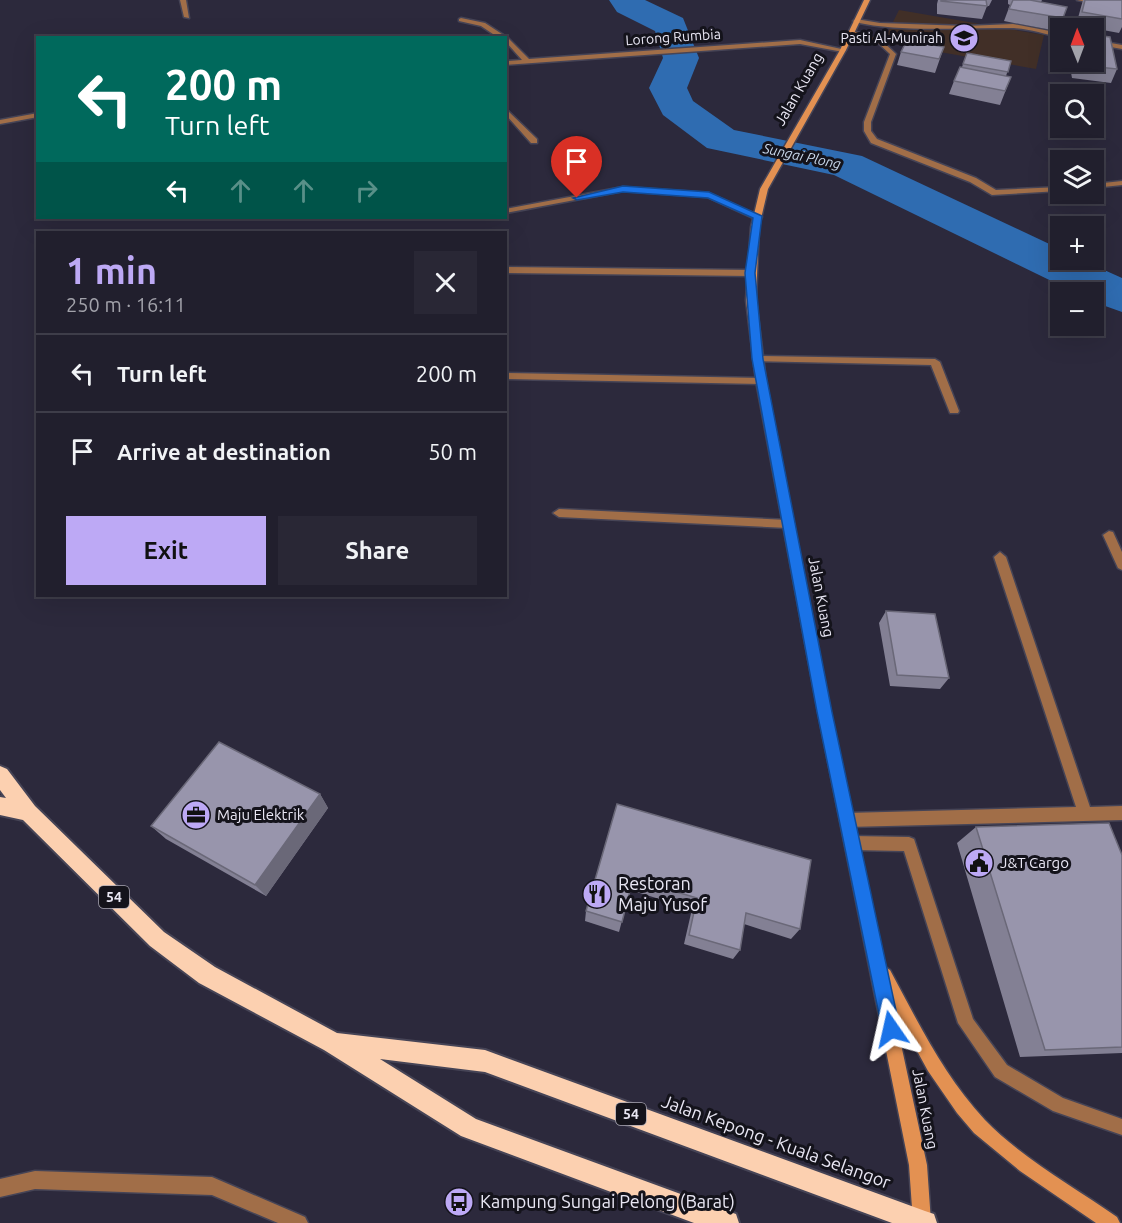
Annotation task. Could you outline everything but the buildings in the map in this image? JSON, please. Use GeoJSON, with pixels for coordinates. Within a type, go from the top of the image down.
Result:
{"type":"FeatureCollection","features":[{"type":"Feature","properties":{"kind":"highway","name":"Jalan Kepong - Kuala Selangor"},"geometry":{"type":"LineString","coordinates":[[0,775],[28,812],[157,939],[207,975],[332,1042],[469,1128],[727,1223]]}},
{"type":"Feature","properties":{"kind":"highway"},"geometry":{"type":"LineString","coordinates":[[0,806],[28,812]]}},
{"type":"Feature","properties":{"kind":"highway","name":"Jalan Kepong - Kuala Selangor"},"geometry":{"type":"LineString","coordinates":[[332,1042],[485,1061],[923,1223]]}},
{"type":"Feature","properties":{"kind":"main road","name":"Jalan Kuang"},"geometry":{"type":"LineString","coordinates":[[867,0],[843,50],[764,189],[750,273],[761,381],[918,1166],[923,1223]]}},
{"type":"Feature","properties":{"kind":"main road"},"geometry":{"type":"LineString","coordinates":[[877,960],[924,1050],[953,1094],[998,1144],[1111,1223]]}},
{"type":"Feature","properties":{"kind":"street"},"geometry":{"type":"LineString","coordinates":[[183,0],[187,17]]}},
{"type":"Feature","properties":{"kind":"street"},"geometry":{"type":"LineString","coordinates":[[1080,0],[1122,7]]}},
{"type":"Feature","properties":{"kind":"street"},"geometry":{"type":"LineString","coordinates":[[461,20],[483,24],[502,36]]}},
{"type":"Feature","properties":{"kind":"street"},"geometry":{"type":"LineString","coordinates":[[856,21],[880,25],[946,28],[1014,26],[1050,33]]}},
{"type":"Feature","properties":{"kind":"street"},"geometry":{"type":"LineString","coordinates":[[852,31],[879,40],[893,54],[891,67],[868,119],[867,129],[874,141],[973,180],[995,193],[1050,190]]}},
{"type":"Feature","properties":{"kind":"street"},"geometry":{"type":"LineString","coordinates":[[507,40],[527,61]]}},
{"type":"Feature","properties":{"kind":"street","name":"Lorong Rumbia"},"geometry":{"type":"LineString","coordinates":[[507,63],[800,42],[843,50]]}},
{"type":"Feature","properties":{"kind":"street"},"geometry":{"type":"LineString","coordinates":[[1104,44],[1122,47]]}},
{"type":"Feature","properties":{"kind":"street"},"geometry":{"type":"LineString","coordinates":[[507,112],[534,141]]}},
{"type":"Feature","properties":{"kind":"street"},"geometry":{"type":"LineString","coordinates":[[0,122],[36,115]]}},
{"type":"Feature","properties":{"kind":"street"},"geometry":{"type":"LineString","coordinates":[[1104,185],[1122,183]]}},
{"type":"Feature","properties":{"kind":"street"},"geometry":{"type":"LineString","coordinates":[[507,211],[623,189],[709,195],[758,216]]}},
{"type":"Feature","properties":{"kind":"street"},"geometry":{"type":"LineString","coordinates":[[507,270],[750,273]]}},
{"type":"Feature","properties":{"kind":"street"},"geometry":{"type":"LineString","coordinates":[[757,359],[935,362],[954,411]]}},
{"type":"Feature","properties":{"kind":"street"},"geometry":{"type":"LineString","coordinates":[[507,376],[761,381]]}},
{"type":"Feature","properties":{"kind":"street"},"geometry":{"type":"LineString","coordinates":[[559,513],[788,524]]}},
{"type":"Feature","properties":{"kind":"street"},"geometry":{"type":"LineString","coordinates":[[1109,535],[1122,565]]}},
{"type":"Feature","properties":{"kind":"street"},"geometry":{"type":"LineString","coordinates":[[1000,556],[1091,818]]}},
{"type":"Feature","properties":{"kind":"street"},"geometry":{"type":"LineString","coordinates":[[847,820],[1091,818],[1122,813]]}},
{"type":"Feature","properties":{"kind":"street"},"geometry":{"type":"LineString","coordinates":[[852,843],[909,844],[966,1023],[1001,1071],[1059,1105],[1122,1127]]}},
{"type":"Feature","properties":{"kind":"street"},"geometry":{"type":"LineString","coordinates":[[0,1188],[35,1180],[212,1186],[299,1223]]}},
{"type":"Feature","properties":{"kind":"shaded area","name":"Pasti Al-Munirah"},"geometry":{"type":"Polygon","coordinates":[[[899,10],[1044,35],[1036,69],[883,42],[899,10]]]}},
{"type":"Feature","properties":{"kind":"waterway","name":"Sungai Plong"},"geometry":{"type":"LineString","coordinates":[[626,0],[629,5],[671,25],[681,58],[668,88],[677,107],[721,139],[847,165],[1122,297]]}},
{"type":"Feature","properties":{"kind":"place","name":"Pasti Al-Munirah"},"geometry":{"type":"Point","coordinates":[964,38]}},
{"type":"Feature","properties":{"kind":"place","name":"Maju Elektrik"},"geometry":{"type":"Point","coordinates":[196,815]}},
{"type":"Feature","properties":{"kind":"place","name":"J&T Cargo"},"geometry":{"type":"Point","coordinates":[979,863]}},
{"type":"Feature","properties":{"kind":"place","name":"Restoran Maju Yusof"},"geometry":{"type":"Point","coordinates":[597,894]}},
{"type":"Feature","properties":{"kind":"place","name":"Kampung Sungai Pelong (Barat)"},"geometry":{"type":"Point","coordinates":[459,1202]}},
{"type":"Feature","properties":{"kind":"route"},"geometry":{"type":"LineString","coordinates":[[577,198],[623,189],[709,195],[758,216],[750,273],[757,359],[825,712],[891,1029]]}}]}
